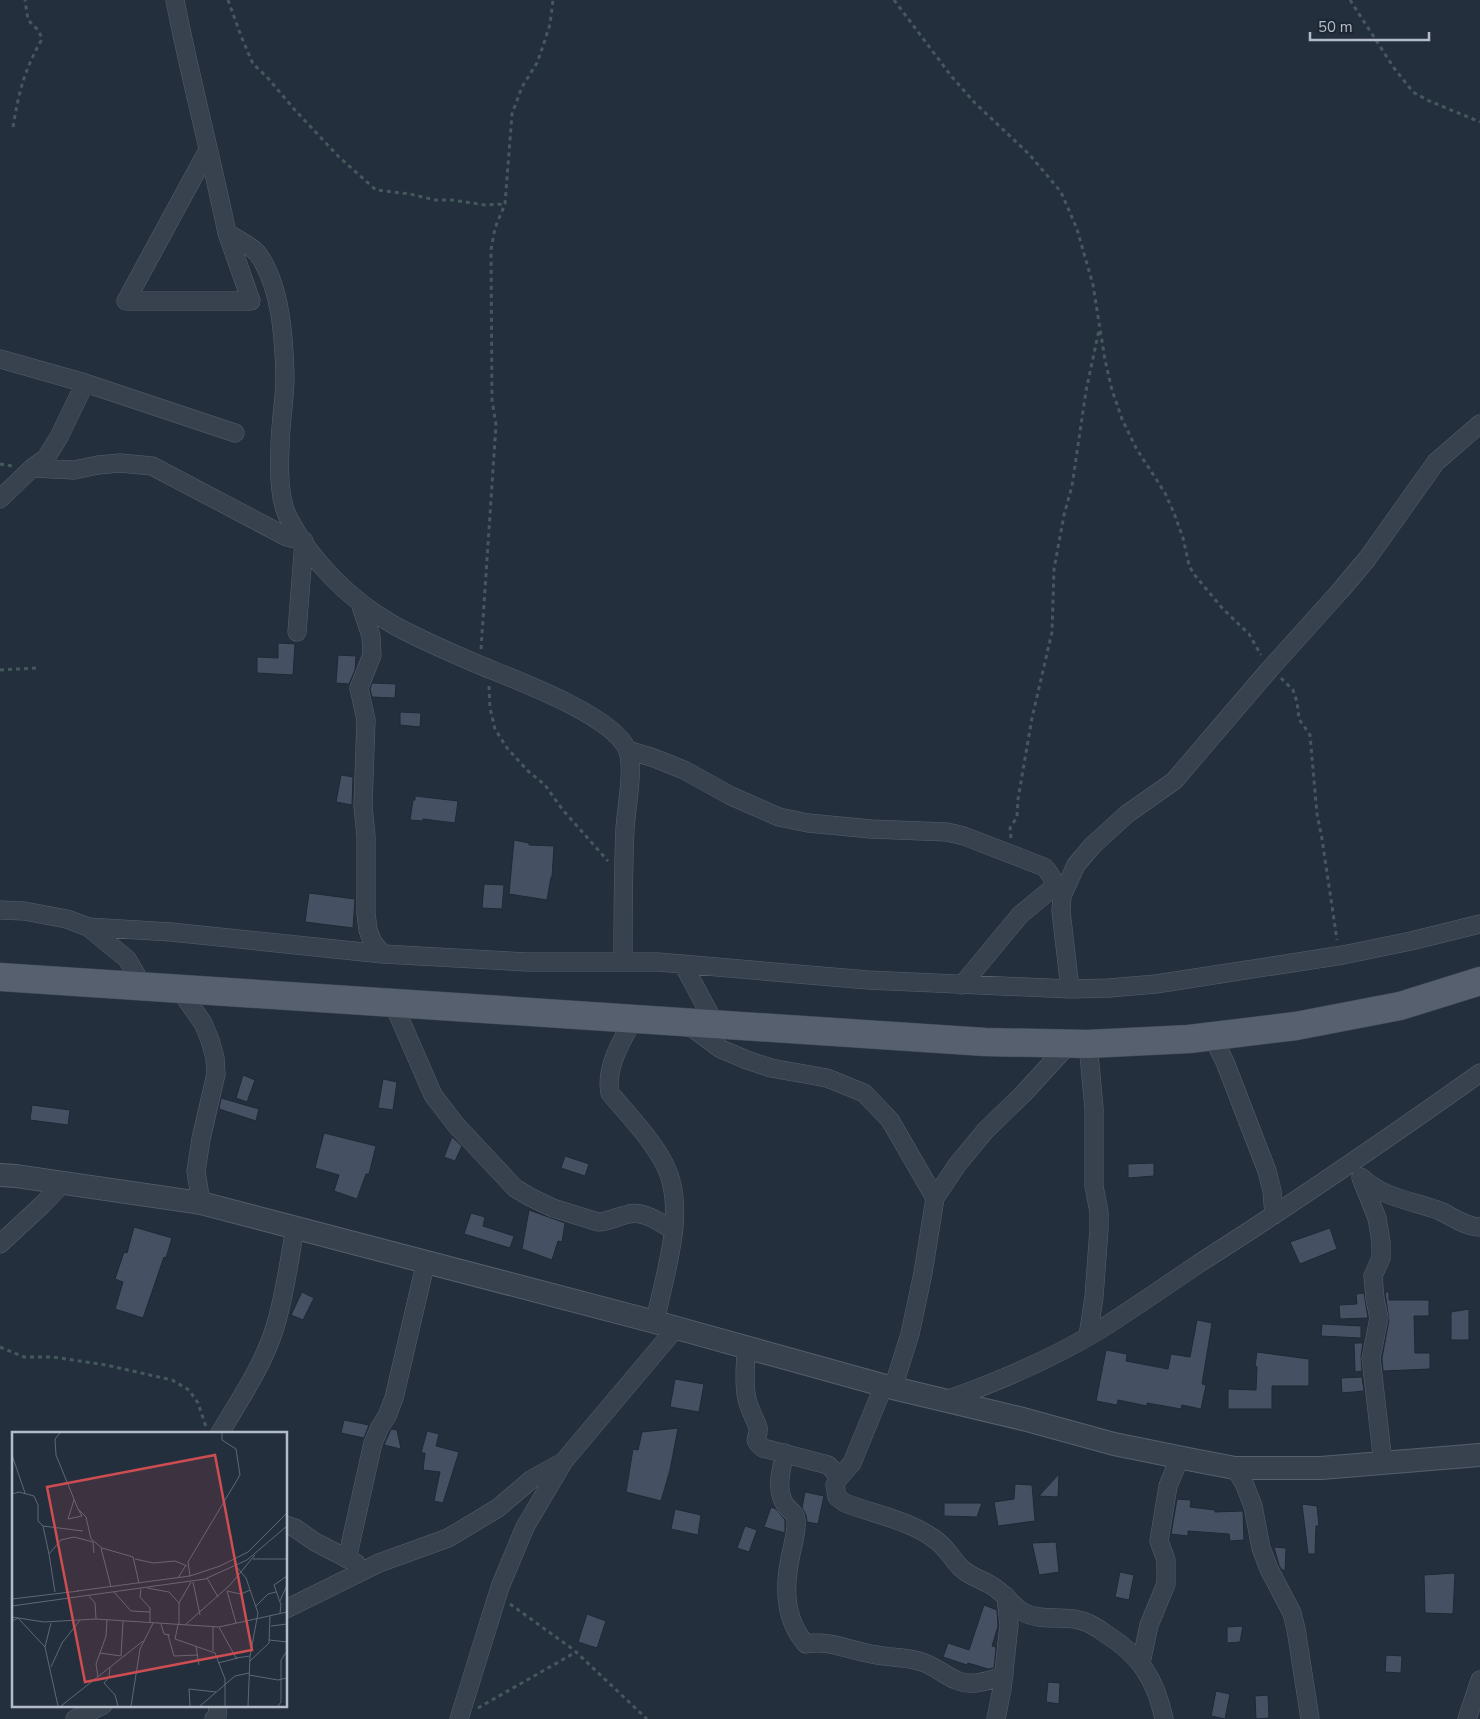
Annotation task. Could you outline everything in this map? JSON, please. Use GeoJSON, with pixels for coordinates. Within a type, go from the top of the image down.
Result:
{"type":"FeatureCollection","features":[{"type":"Feature","properties":{"kind":"main road"},"geometry":{"type":"LineString","coordinates":[[0,977],[985,1042],[1079,1044],[1189,1039],[1296,1026],[1400,1006],[1479,984]]}},
{"type":"Feature","properties":{"kind":"street"},"geometry":{"type":"LineString","coordinates":[[175,0],[213,168],[226,233],[251,301],[126,301],[208,150]]}},
{"type":"Feature","properties":{"kind":"street"},"geometry":{"type":"LineString","coordinates":[[226,233],[257,252],[270,275],[281,317],[285,378],[280,427],[279,476],[287,515],[324,569],[360,603],[394,625],[480,665],[544,691],[588,714],[617,735],[628,750],[630,777],[625,826],[623,961]]}},
{"type":"Feature","properties":{"kind":"street"},"geometry":{"type":"LineString","coordinates":[[0,359],[84,383],[235,433]]}},
{"type":"Feature","properties":{"kind":"street"},"geometry":{"type":"LineString","coordinates":[[0,499],[32,468],[46,458],[59,437],[84,383]]}},
{"type":"Feature","properties":{"kind":"street"},"geometry":{"type":"LineString","coordinates":[[962,984],[1020,915],[1058,891],[1093,845],[1127,814],[1161,792],[1174,781],[1367,559],[1436,462],[1480,424]]}},
{"type":"Feature","properties":{"kind":"street"},"geometry":{"type":"LineString","coordinates":[[32,468],[74,470],[120,463],[152,466],[286,537],[304,541]]}},
{"type":"Feature","properties":{"kind":"street"},"geometry":{"type":"LineString","coordinates":[[297,632],[304,541]]}},
{"type":"Feature","properties":{"kind":"street"},"geometry":{"type":"LineString","coordinates":[[360,603],[371,636],[372,655],[359,688],[366,720],[363,806],[366,836],[366,912],[368,930],[373,943],[383,954]]}},
{"type":"Feature","properties":{"kind":"street"},"geometry":{"type":"LineString","coordinates":[[628,750],[684,770],[731,796],[780,818],[808,823],[871,829],[947,832],[964,836],[1044,867],[1052,876],[1058,891],[1070,989]]}},
{"type":"Feature","properties":{"kind":"street"},"geometry":{"type":"LineString","coordinates":[[0,910],[24,911],[67,919],[88,927],[171,932],[383,954],[528,962],[623,961],[684,964],[868,980],[1070,989],[1156,984],[1342,955],[1480,924]]}},
{"type":"Feature","properties":{"kind":"street"},"geometry":{"type":"LineString","coordinates":[[88,927],[127,959],[143,986]]}},
{"type":"Feature","properties":{"kind":"street"},"geometry":{"type":"LineString","coordinates":[[684,964],[715,1024]]}},
{"type":"Feature","properties":{"kind":"street"},"geometry":{"type":"LineString","coordinates":[[179,989],[203,1024],[215,1058],[216,1074],[196,1171],[202,1203]]}},
{"type":"Feature","properties":{"kind":"street"},"geometry":{"type":"LineString","coordinates":[[393,1003],[433,1095],[456,1125],[515,1188],[553,1208],[598,1222],[636,1213],[662,1223],[673,1230]]}},
{"type":"Feature","properties":{"kind":"street"},"geometry":{"type":"LineString","coordinates":[[460,1718],[498,1595],[525,1527],[564,1461],[665,1325],[671,1246],[676,1210],[675,1193],[670,1177],[655,1148],[610,1093],[608,1084],[616,1055],[634,1018]]}},
{"type":"Feature","properties":{"kind":"street"},"geometry":{"type":"LineString","coordinates":[[684,1022],[721,1049],[747,1060],[771,1068],[827,1078],[864,1093],[890,1120],[935,1198]]}},
{"type":"Feature","properties":{"kind":"street"},"geometry":{"type":"LineString","coordinates":[[1212,1036],[1225,1062],[1265,1164],[1272,1191],[1274,1215]]}},
{"type":"Feature","properties":{"kind":"street"},"geometry":{"type":"LineString","coordinates":[[1088,1336],[1094,1297],[1099,1212],[1093,1170],[1094,1108],[1079,1044],[985,1131],[957,1165],[935,1198],[924,1273],[912,1326],[889,1387],[852,1463],[838,1479],[835,1490],[837,1497],[845,1502],[908,1525],[932,1536],[947,1548],[955,1561],[964,1570],[1006,1596],[1024,1613],[1079,1620],[1093,1625],[1117,1641],[1135,1656],[1147,1671],[1164,1719]]}},
{"type":"Feature","properties":{"kind":"street"},"geometry":{"type":"LineString","coordinates":[[946,1400],[1004,1379],[1088,1336],[1274,1215],[1480,1073]]}},
{"type":"Feature","properties":{"kind":"street"},"geometry":{"type":"LineString","coordinates":[[1353,1161],[1377,1218],[1381,1242],[1381,1258],[1373,1276],[1375,1298],[1380,1318],[1371,1358],[1383,1463]]}},
{"type":"Feature","properties":{"kind":"street"},"geometry":{"type":"LineString","coordinates":[[0,1176],[63,1182],[202,1203],[665,1325],[889,1387],[1024,1419],[1114,1444],[1235,1468],[1321,1468],[1480,1455]]}},
{"type":"Feature","properties":{"kind":"street"},"geometry":{"type":"LineString","coordinates":[[1361,1178],[1380,1192],[1438,1211],[1472,1227],[1480,1227]]}},
{"type":"Feature","properties":{"kind":"street"},"geometry":{"type":"LineString","coordinates":[[0,1244],[32,1215],[63,1182]]}},
{"type":"Feature","properties":{"kind":"street"},"geometry":{"type":"LineString","coordinates":[[221,1432],[261,1361],[275,1328],[284,1292],[295,1228]]}},
{"type":"Feature","properties":{"kind":"street"},"geometry":{"type":"LineString","coordinates":[[347,1559],[368,1462],[380,1427],[387,1416],[394,1398],[426,1261]]}},
{"type":"Feature","properties":{"kind":"street"},"geometry":{"type":"LineString","coordinates":[[746,1348],[745,1388],[758,1429],[755,1438],[756,1442],[763,1448],[828,1465],[838,1479]]}},
{"type":"Feature","properties":{"kind":"street"},"geometry":{"type":"LineString","coordinates":[[785,1453],[781,1469],[780,1494],[786,1506],[796,1518],[796,1533],[790,1560],[788,1605],[792,1622],[806,1644],[821,1642],[877,1655],[910,1658],[935,1667],[954,1680],[962,1682],[987,1682],[1004,1675]]}},
{"type":"Feature","properties":{"kind":"street"},"geometry":{"type":"LineString","coordinates":[[1141,1664],[1149,1626],[1166,1584],[1166,1560],[1159,1541],[1168,1486],[1180,1457]]}},
{"type":"Feature","properties":{"kind":"street"},"geometry":{"type":"LineString","coordinates":[[288,1608],[366,1569],[448,1538],[498,1508],[532,1479],[564,1461]]}},
{"type":"Feature","properties":{"kind":"street"},"geometry":{"type":"LineString","coordinates":[[1235,1468],[1244,1483],[1253,1506],[1261,1548],[1269,1569],[1292,1613],[1310,1719]]}},
{"type":"Feature","properties":{"kind":"street"},"geometry":{"type":"LineString","coordinates":[[288,1526],[366,1569]]}},
{"type":"Feature","properties":{"kind":"street"},"geometry":{"type":"LineString","coordinates":[[996,1719],[1004,1675],[1009,1625],[1006,1596]]}},
{"type":"Feature","properties":{"kind":"street"},"geometry":{"type":"LineString","coordinates":[[1467,1719],[1480,1680]]}},
{"type":"Feature","properties":{"kind":"street"},"geometry":{"type":"LineString","coordinates":[[75,1719],[101,1706]]}},
{"type":"Feature","properties":{"kind":"street"},"geometry":{"type":"LineString","coordinates":[[214,1719],[217,1717],[218,1706]]}},
{"type":"Feature","properties":{"kind":"path"},"geometry":{"type":"LineString","coordinates":[[13,127],[21,84],[33,54],[42,39],[39,31],[28,20],[25,0]]}},
{"type":"Feature","properties":{"kind":"path"},"geometry":{"type":"LineString","coordinates":[[228,0],[232,6],[241,36],[253,64],[268,76],[294,109],[339,157],[376,190],[410,194],[436,200],[452,200],[485,205],[506,204]]}},
{"type":"Feature","properties":{"kind":"path"},"geometry":{"type":"LineString","coordinates":[[553,0],[550,24],[537,63],[522,87],[512,114],[506,204],[494,228],[491,250],[492,400],[496,426],[480,665],[490,686],[490,708],[495,729],[507,748],[528,771],[545,785],[562,809],[608,861],[623,894]]}},
{"type":"Feature","properties":{"kind":"path"},"geometry":{"type":"LineString","coordinates":[[894,0],[952,77],[975,103],[1029,154],[1061,192],[1077,229],[1093,285],[1112,390],[1122,419],[1136,448],[1165,493],[1183,538],[1189,565],[1193,573],[1217,602],[1249,634],[1269,670],[1285,680],[1293,690],[1299,719],[1310,735],[1317,814],[1329,881],[1336,937],[1342,955]]}},
{"type":"Feature","properties":{"kind":"path"},"geometry":{"type":"LineString","coordinates":[[1350,0],[1394,68],[1413,92],[1427,100],[1480,122]]}},
{"type":"Feature","properties":{"kind":"path"},"geometry":{"type":"LineString","coordinates":[[1018,857],[1010,828],[1017,817],[1018,799],[1032,718],[1052,632],[1054,569],[1064,515],[1072,486],[1086,391],[1100,326]]}},
{"type":"Feature","properties":{"kind":"path"},"geometry":{"type":"LineString","coordinates":[[0,670],[36,668]]}},
{"type":"Feature","properties":{"kind":"path"},"geometry":{"type":"LineString","coordinates":[[0,1347],[24,1357],[53,1357],[73,1360],[172,1380],[189,1390],[198,1403],[207,1432]]}},
{"type":"Feature","properties":{"kind":"path"},"geometry":{"type":"LineString","coordinates":[[498,1595],[576,1652],[647,1719]]}},
{"type":"Feature","properties":{"kind":"path"},"geometry":{"type":"LineString","coordinates":[[460,1718],[576,1652]]}},
{"type":"Feature","properties":{"kind":"building"},"geometry":{"type":"Polygon","coordinates":[[[278,643],[295,644],[293,675],[257,673],[257,657],[278,658],[278,643]]]}},
{"type":"Feature","properties":{"kind":"building"},"geometry":{"type":"Polygon","coordinates":[[[338,655],[356,656],[355,670],[349,684],[336,683],[338,655]]]}},
{"type":"Feature","properties":{"kind":"building"},"geometry":{"type":"Polygon","coordinates":[[[372,683],[396,684],[395,698],[372,697],[370,689],[372,683]]]}},
{"type":"Feature","properties":{"kind":"building"},"geometry":{"type":"Polygon","coordinates":[[[400,712],[421,713],[420,727],[400,725],[400,712]]]}},
{"type":"Feature","properties":{"kind":"building"},"geometry":{"type":"Polygon","coordinates":[[[341,775],[353,777],[352,805],[336,802],[341,775]]]}},
{"type":"Feature","properties":{"kind":"building"},"geometry":{"type":"Polygon","coordinates":[[[415,796],[458,801],[455,823],[423,819],[423,821],[410,820],[415,796]]]}},
{"type":"Feature","properties":{"kind":"building"},"geometry":{"type":"Polygon","coordinates":[[[514,840],[529,843],[529,845],[554,846],[552,877],[547,900],[509,894],[514,840]]]}},
{"type":"Feature","properties":{"kind":"building"},"geometry":{"type":"Polygon","coordinates":[[[484,884],[504,885],[502,909],[482,908],[484,884]]]}},
{"type":"Feature","properties":{"kind":"building"},"geometry":{"type":"Polygon","coordinates":[[[309,893],[355,899],[353,928],[305,922],[309,893]]]}},
{"type":"Feature","properties":{"kind":"building"},"geometry":{"type":"Polygon","coordinates":[[[243,1075],[255,1080],[247,1102],[236,1098],[243,1075]]]}},
{"type":"Feature","properties":{"kind":"building"},"geometry":{"type":"Polygon","coordinates":[[[383,1079],[397,1082],[393,1110],[378,1108],[383,1079]]]}},
{"type":"Feature","properties":{"kind":"building"},"geometry":{"type":"Polygon","coordinates":[[[221,1098],[259,1109],[256,1121],[219,1109],[221,1098]]]}},
{"type":"Feature","properties":{"kind":"building"},"geometry":{"type":"Polygon","coordinates":[[[32,1105],[70,1110],[68,1125],[30,1120],[32,1105]]]}},
{"type":"Feature","properties":{"kind":"building"},"geometry":{"type":"Polygon","coordinates":[[[324,1133],[376,1146],[369,1174],[366,1174],[357,1199],[334,1191],[339,1175],[315,1168],[324,1133]]]}},
{"type":"Feature","properties":{"kind":"building"},"geometry":{"type":"Polygon","coordinates":[[[452,1137],[462,1146],[455,1161],[444,1157],[452,1137]]]}},
{"type":"Feature","properties":{"kind":"building"},"geometry":{"type":"Polygon","coordinates":[[[565,1156],[589,1164],[585,1176],[561,1168],[565,1156]]]}},
{"type":"Feature","properties":{"kind":"building"},"geometry":{"type":"Polygon","coordinates":[[[1154,1163],[1154,1176],[1128,1178],[1128,1164],[1154,1163]]]}},
{"type":"Feature","properties":{"kind":"building"},"geometry":{"type":"Polygon","coordinates":[[[529,1210],[565,1223],[562,1242],[558,1241],[552,1260],[522,1249],[529,1210]]]}},
{"type":"Feature","properties":{"kind":"building"},"geometry":{"type":"Polygon","coordinates":[[[471,1213],[485,1217],[483,1226],[514,1236],[510,1248],[464,1234],[471,1213]]]}},
{"type":"Feature","properties":{"kind":"building"},"geometry":{"type":"Polygon","coordinates":[[[134,1227],[172,1238],[143,1318],[115,1309],[123,1282],[115,1279],[124,1252],[127,1253],[134,1227]]]}},
{"type":"Feature","properties":{"kind":"building"},"geometry":{"type":"Polygon","coordinates":[[[1330,1228],[1337,1249],[1300,1264],[1290,1242],[1330,1228]]]}},
{"type":"Feature","properties":{"kind":"building"},"geometry":{"type":"Polygon","coordinates":[[[302,1292],[314,1298],[303,1320],[291,1315],[302,1292]]]}},
{"type":"Feature","properties":{"kind":"building"},"geometry":{"type":"Polygon","coordinates":[[[1385,1292],[1389,1292],[1389,1300],[1429,1300],[1429,1316],[1414,1316],[1415,1353],[1430,1353],[1430,1369],[1383,1371],[1382,1358],[1389,1320],[1385,1292]]]}},
{"type":"Feature","properties":{"kind":"building"},"geometry":{"type":"Polygon","coordinates":[[[1364,1293],[1368,1318],[1340,1319],[1339,1305],[1357,1304],[1356,1294],[1364,1293]]]}},
{"type":"Feature","properties":{"kind":"building"},"geometry":{"type":"Polygon","coordinates":[[[1469,1309],[1469,1340],[1451,1340],[1451,1312],[1469,1309]]]}},
{"type":"Feature","properties":{"kind":"building"},"geometry":{"type":"Polygon","coordinates":[[[1197,1320],[1212,1323],[1202,1384],[1206,1385],[1201,1409],[1182,1405],[1181,1409],[1147,1403],[1147,1406],[1118,1400],[1117,1405],[1096,1401],[1106,1350],[1127,1354],[1126,1361],[1168,1369],[1171,1354],[1190,1357],[1197,1320]]]}},
{"type":"Feature","properties":{"kind":"building"},"geometry":{"type":"Polygon","coordinates":[[[1322,1324],[1361,1326],[1361,1338],[1321,1336],[1322,1324]]]}},
{"type":"Feature","properties":{"kind":"building"},"geometry":{"type":"Polygon","coordinates":[[[1354,1343],[1363,1343],[1361,1356],[1362,1371],[1355,1372],[1354,1343]]]}},
{"type":"Feature","properties":{"kind":"building"},"geometry":{"type":"Polygon","coordinates":[[[1257,1352],[1309,1359],[1309,1386],[1272,1386],[1272,1409],[1228,1409],[1228,1389],[1256,1390],[1257,1367],[1255,1366],[1257,1352]]]}},
{"type":"Feature","properties":{"kind":"building"},"geometry":{"type":"Polygon","coordinates":[[[1362,1377],[1364,1391],[1342,1393],[1341,1378],[1362,1377]]]}},
{"type":"Feature","properties":{"kind":"building"},"geometry":{"type":"Polygon","coordinates":[[[675,1379],[704,1384],[699,1412],[670,1407],[675,1379]]]}},
{"type":"Feature","properties":{"kind":"building"},"geometry":{"type":"Polygon","coordinates":[[[344,1420],[369,1425],[364,1438],[341,1433],[344,1420]]]}},
{"type":"Feature","properties":{"kind":"building"},"geometry":{"type":"Polygon","coordinates":[[[678,1428],[670,1470],[661,1501],[626,1492],[633,1449],[638,1450],[642,1432],[678,1428]]]}},
{"type":"Feature","properties":{"kind":"building"},"geometry":{"type":"Polygon","coordinates":[[[391,1429],[397,1430],[401,1449],[384,1445],[391,1429]]]}},
{"type":"Feature","properties":{"kind":"building"},"geometry":{"type":"Polygon","coordinates":[[[427,1431],[439,1434],[436,1446],[459,1452],[443,1503],[434,1501],[440,1472],[423,1470],[425,1453],[421,1453],[427,1431]]]}},
{"type":"Feature","properties":{"kind":"building"},"geometry":{"type":"Polygon","coordinates":[[[1059,1474],[1058,1497],[1039,1496],[1059,1474]]]}},
{"type":"Feature","properties":{"kind":"building"},"geometry":{"type":"Polygon","coordinates":[[[1015,1484],[1032,1485],[1035,1521],[998,1526],[994,1502],[1014,1499],[1015,1484]]]}},
{"type":"Feature","properties":{"kind":"building"},"geometry":{"type":"Polygon","coordinates":[[[805,1492],[824,1496],[818,1524],[807,1522],[802,1508],[805,1492]]]}},
{"type":"Feature","properties":{"kind":"building"},"geometry":{"type":"Polygon","coordinates":[[[1177,1499],[1191,1500],[1190,1507],[1215,1510],[1215,1512],[1243,1511],[1244,1540],[1230,1541],[1229,1534],[1188,1531],[1188,1536],[1171,1534],[1177,1499]]]}},
{"type":"Feature","properties":{"kind":"building"},"geometry":{"type":"Polygon","coordinates":[[[944,1503],[982,1503],[977,1517],[944,1516],[944,1503]]]}},
{"type":"Feature","properties":{"kind":"building"},"geometry":{"type":"Polygon","coordinates":[[[1302,1504],[1317,1506],[1319,1526],[1316,1526],[1315,1554],[1308,1554],[1302,1504]]]}},
{"type":"Feature","properties":{"kind":"building"},"geometry":{"type":"Polygon","coordinates":[[[771,1507],[776,1509],[785,1520],[785,1533],[764,1527],[771,1507]]]}},
{"type":"Feature","properties":{"kind":"building"},"geometry":{"type":"Polygon","coordinates":[[[675,1509],[701,1515],[698,1535],[671,1529],[675,1509]]]}},
{"type":"Feature","properties":{"kind":"building"},"geometry":{"type":"Polygon","coordinates":[[[745,1526],[757,1530],[749,1552],[737,1548],[745,1526]]]}},
{"type":"Feature","properties":{"kind":"building"},"geometry":{"type":"Polygon","coordinates":[[[1056,1542],[1059,1572],[1039,1575],[1032,1543],[1056,1542]]]}},
{"type":"Feature","properties":{"kind":"building"},"geometry":{"type":"Polygon","coordinates":[[[1274,1547],[1286,1548],[1285,1571],[1279,1565],[1274,1547]]]}},
{"type":"Feature","properties":{"kind":"building"},"geometry":{"type":"Polygon","coordinates":[[[1120,1572],[1134,1575],[1129,1600],[1115,1597],[1120,1572]]]}},
{"type":"Feature","properties":{"kind":"building"},"geometry":{"type":"Polygon","coordinates":[[[1455,1573],[1453,1614],[1425,1613],[1424,1575],[1455,1573]]]}},
{"type":"Feature","properties":{"kind":"building"},"geometry":{"type":"Polygon","coordinates":[[[984,1605],[997,1610],[998,1626],[992,1646],[996,1647],[994,1668],[988,1669],[968,1663],[967,1665],[943,1657],[948,1643],[969,1650],[984,1605]]]}},
{"type":"Feature","properties":{"kind":"building"},"geometry":{"type":"Polygon","coordinates":[[[587,1614],[606,1621],[597,1648],[578,1642],[587,1614]]]}},
{"type":"Feature","properties":{"kind":"building"},"geometry":{"type":"Polygon","coordinates":[[[1243,1626],[1240,1642],[1227,1643],[1227,1627],[1243,1626]]]}},
{"type":"Feature","properties":{"kind":"building"},"geometry":{"type":"Polygon","coordinates":[[[1386,1655],[1402,1656],[1401,1673],[1385,1672],[1386,1655]]]}},
{"type":"Feature","properties":{"kind":"building"},"geometry":{"type":"Polygon","coordinates":[[[1048,1682],[1060,1683],[1059,1704],[1046,1702],[1048,1682]]]}},
{"type":"Feature","properties":{"kind":"building"},"geometry":{"type":"Polygon","coordinates":[[[1216,1691],[1230,1694],[1225,1719],[1211,1716],[1216,1691]]]}},
{"type":"Feature","properties":{"kind":"building"},"geometry":{"type":"Polygon","coordinates":[[[1268,1695],[1269,1718],[1256,1719],[1255,1696],[1268,1695]]]}}]}
